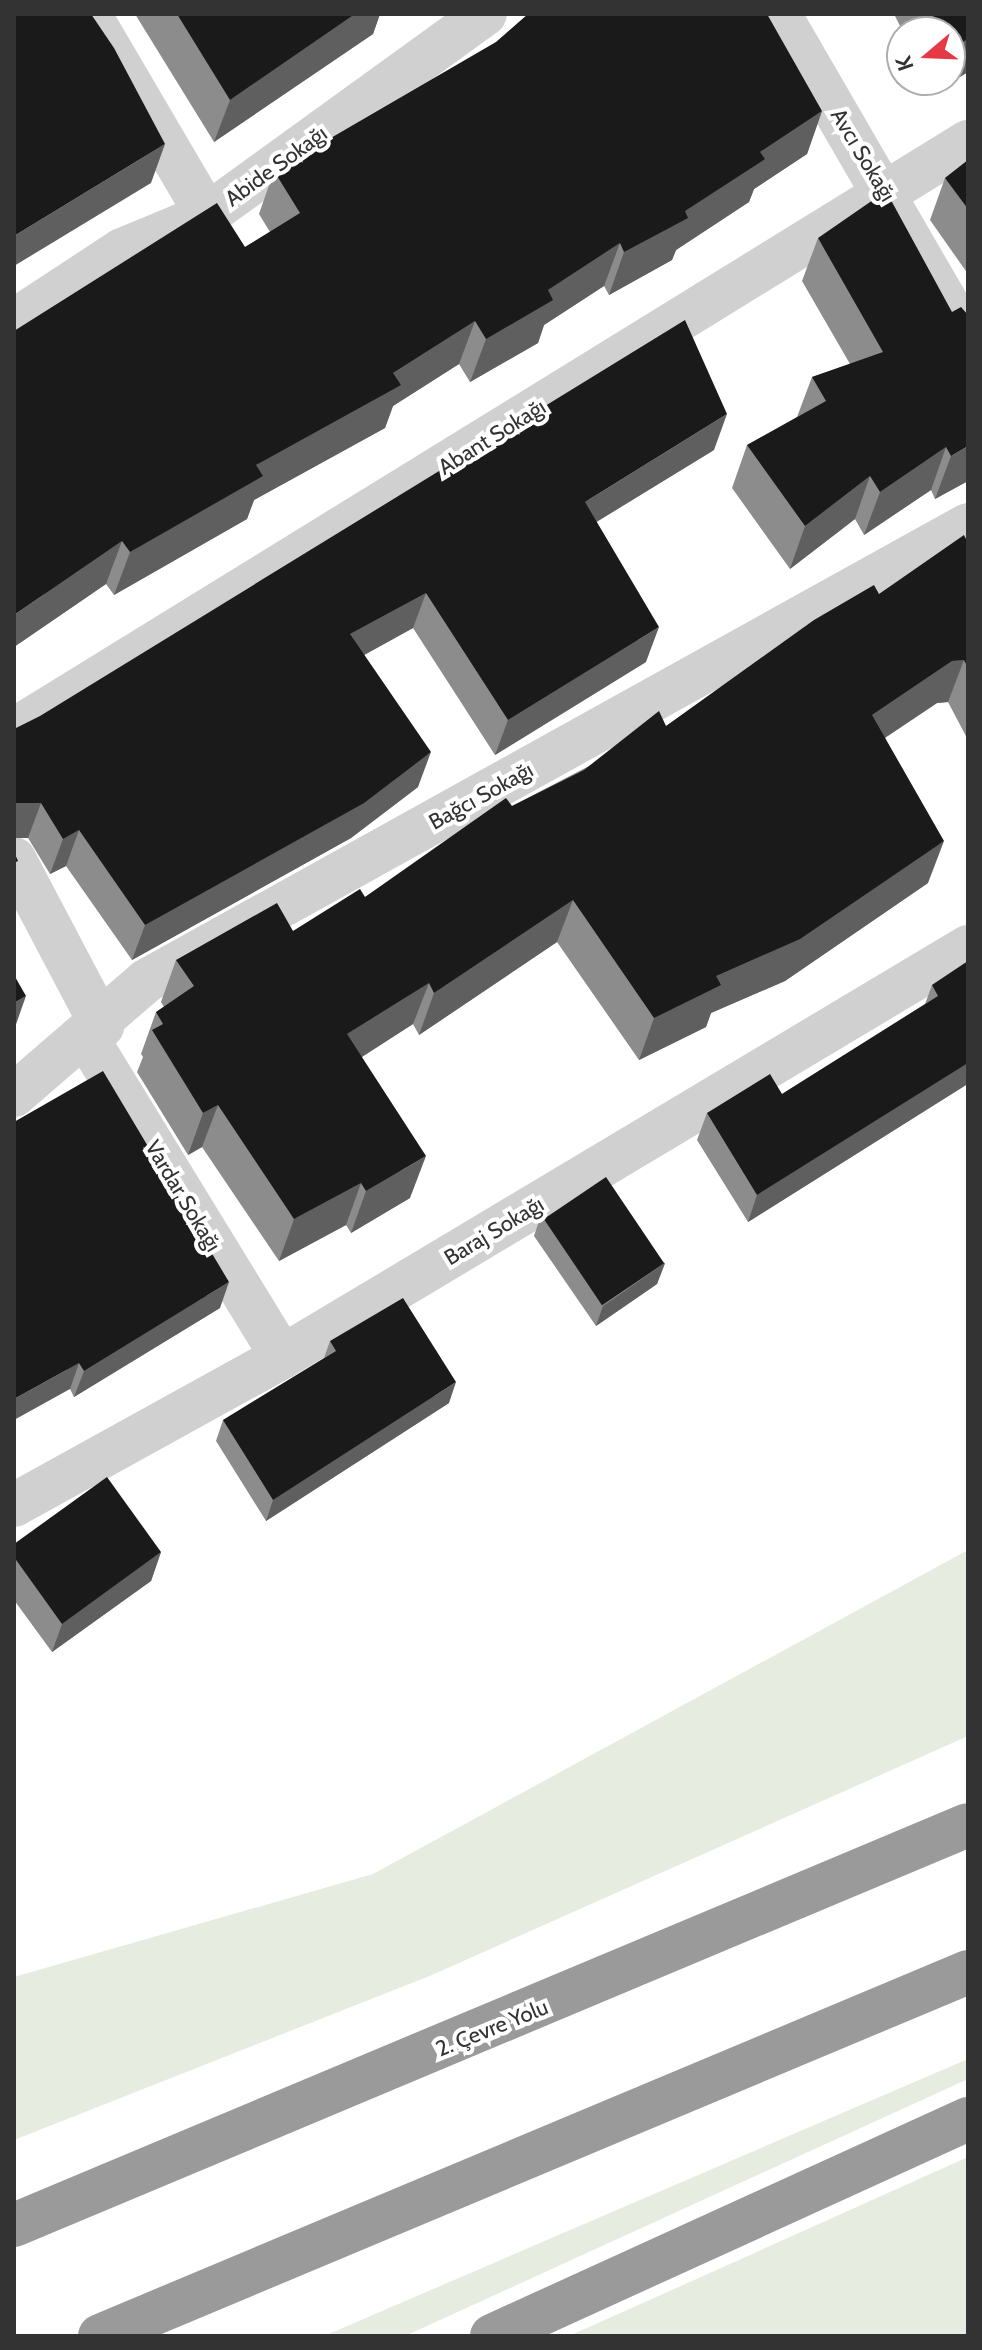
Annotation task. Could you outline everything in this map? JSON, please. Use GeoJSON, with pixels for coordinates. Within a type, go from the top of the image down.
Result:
{"type":"FeatureCollection","features":[{"type":"Feature","properties":{"kind":"highway","name":"2. Çevre Yolu"},"geometry":{"type":"LineString","coordinates":[[14,2225],[968,1825]]}},
{"type":"Feature","properties":{"kind":"highway"},"geometry":{"type":"LineString","coordinates":[[100,2336],[968,1972]]}},
{"type":"Feature","properties":{"kind":"highway"},"geometry":{"type":"LineString","coordinates":[[492,2336],[968,2119]]}},
{"type":"Feature","properties":{"kind":"street"},"geometry":{"type":"LineString","coordinates":[[89,14],[207,215]]}},
{"type":"Feature","properties":{"kind":"street","name":"Abide Sokağı"},"geometry":{"type":"LineString","coordinates":[[14,321],[122,250],[207,215],[485,14]]}},
{"type":"Feature","properties":{"kind":"street","name":"Avcı Sokağı"},"geometry":{"type":"LineString","coordinates":[[779,14],[887,194],[968,340]]}},
{"type":"Feature","properties":{"kind":"street","name":"Abant Sokağı"},"geometry":{"type":"LineString","coordinates":[[14,730],[968,142]]}},
{"type":"Feature","properties":{"kind":"street","name":"Bağcı Sokağı"},"geometry":{"type":"LineString","coordinates":[[14,1095],[93,1030],[146,981],[968,525]]}},
{"type":"Feature","properties":{"kind":"street","name":"Vardar Sokağı"},"geometry":{"type":"LineString","coordinates":[[14,859],[93,1030],[282,1357]]}},
{"type":"Feature","properties":{"kind":"street","name":"Baraj Sokağı"},"geometry":{"type":"LineString","coordinates":[[14,1505],[282,1357],[968,947]]}},
{"type":"Feature","properties":{"kind":"shaded area"},"geometry":{"type":"Polygon","coordinates":[[[968,1550],[968,1736],[432,1975],[14,2140],[14,1977],[373,1874],[968,1550]]]}},
{"type":"Feature","properties":{"kind":"shaded area"},"geometry":{"type":"Polygon","coordinates":[[[968,2059],[968,2079],[405,2336],[324,2336],[968,2059]]]}},
{"type":"Feature","properties":{"kind":"shaded area"},"geometry":{"type":"Polygon","coordinates":[[[968,2157],[968,2336],[569,2336],[730,2264],[968,2157]]]}},
{"type":"Feature","properties":{"kind":"building"},"geometry":{"type":"Polygon","coordinates":[[[14,14],[91,14],[114,48],[165,144],[14,236],[14,14]]]}},
{"type":"Feature","properties":{"kind":"building"},"geometry":{"type":"Polygon","coordinates":[[[177,14],[355,14],[230,100],[177,14]]]}},
{"type":"Feature","properties":{"kind":"building"},"geometry":{"type":"Polygon","coordinates":[[[528,14],[767,14],[822,111],[760,152],[765,159],[685,211],[688,218],[624,252],[620,243],[548,290],[553,300],[486,339],[475,321],[393,373],[401,385],[256,465],[263,476],[130,552],[122,541],[14,615],[14,331],[217,203],[245,247],[300,213],[274,171],[496,42],[528,14]]]}},
{"type":"Feature","properties":{"kind":"building"},"geometry":{"type":"Polygon","coordinates":[[[968,14],[968,39],[966,16],[933,16],[968,14]]]}},
{"type":"Feature","properties":{"kind":"building"},"geometry":{"type":"Polygon","coordinates":[[[968,160],[968,209],[945,178],[968,160]]]}},
{"type":"Feature","properties":{"kind":"building"},"geometry":{"type":"Polygon","coordinates":[[[886,191],[952,312],[961,307],[968,315],[968,446],[951,456],[946,447],[880,492],[870,476],[805,526],[747,445],[826,401],[812,377],[883,352],[818,238],[886,191]]]}},
{"type":"Feature","properties":{"kind":"building"},"geometry":{"type":"Polygon","coordinates":[[[685,320],[727,414],[585,502],[659,627],[508,720],[426,593],[350,634],[431,752],[364,803],[145,925],[79,830],[63,839],[41,803],[14,803],[14,729],[40,716],[685,320]]]}},
{"type":"Feature","properties":{"kind":"building"},"geometry":{"type":"Polygon","coordinates":[[[964,535],[968,543],[968,668],[964,660],[952,661],[872,715],[944,841],[800,939],[716,976],[721,985],[654,1018],[573,900],[434,993],[429,983],[347,1034],[426,1156],[366,1191],[361,1183],[294,1219],[218,1105],[203,1113],[152,1030],[163,1024],[156,1012],[194,986],[176,960],[277,903],[293,931],[360,889],[365,897],[506,798],[512,806],[584,770],[659,711],[666,726],[814,620],[874,585],[879,594],[964,535]]]}},
{"type":"Feature","properties":{"kind":"building"},"geometry":{"type":"Polygon","coordinates":[[[968,961],[968,1063],[757,1195],[707,1113],[770,1074],[782,1094],[938,996],[932,985],[968,961]]]}},
{"type":"Feature","properties":{"kind":"building"},"geometry":{"type":"Polygon","coordinates":[[[14,975],[26,996],[14,1003],[14,975]]]}},
{"type":"Feature","properties":{"kind":"building"},"geometry":{"type":"Polygon","coordinates":[[[103,1071],[229,1282],[84,1371],[79,1363],[14,1399],[14,1122],[103,1071]]]}},
{"type":"Feature","properties":{"kind":"building"},"geometry":{"type":"Polygon","coordinates":[[[606,1177],[664,1263],[602,1305],[544,1219],[606,1177]]]}},
{"type":"Feature","properties":{"kind":"building"},"geometry":{"type":"Polygon","coordinates":[[[403,1298],[456,1382],[273,1500],[223,1420],[336,1351],[330,1341],[403,1298]]]}},
{"type":"Feature","properties":{"kind":"building"},"geometry":{"type":"Polygon","coordinates":[[[107,1477],[161,1552],[62,1624],[14,1557],[14,1544],[107,1477]]]}}]}
